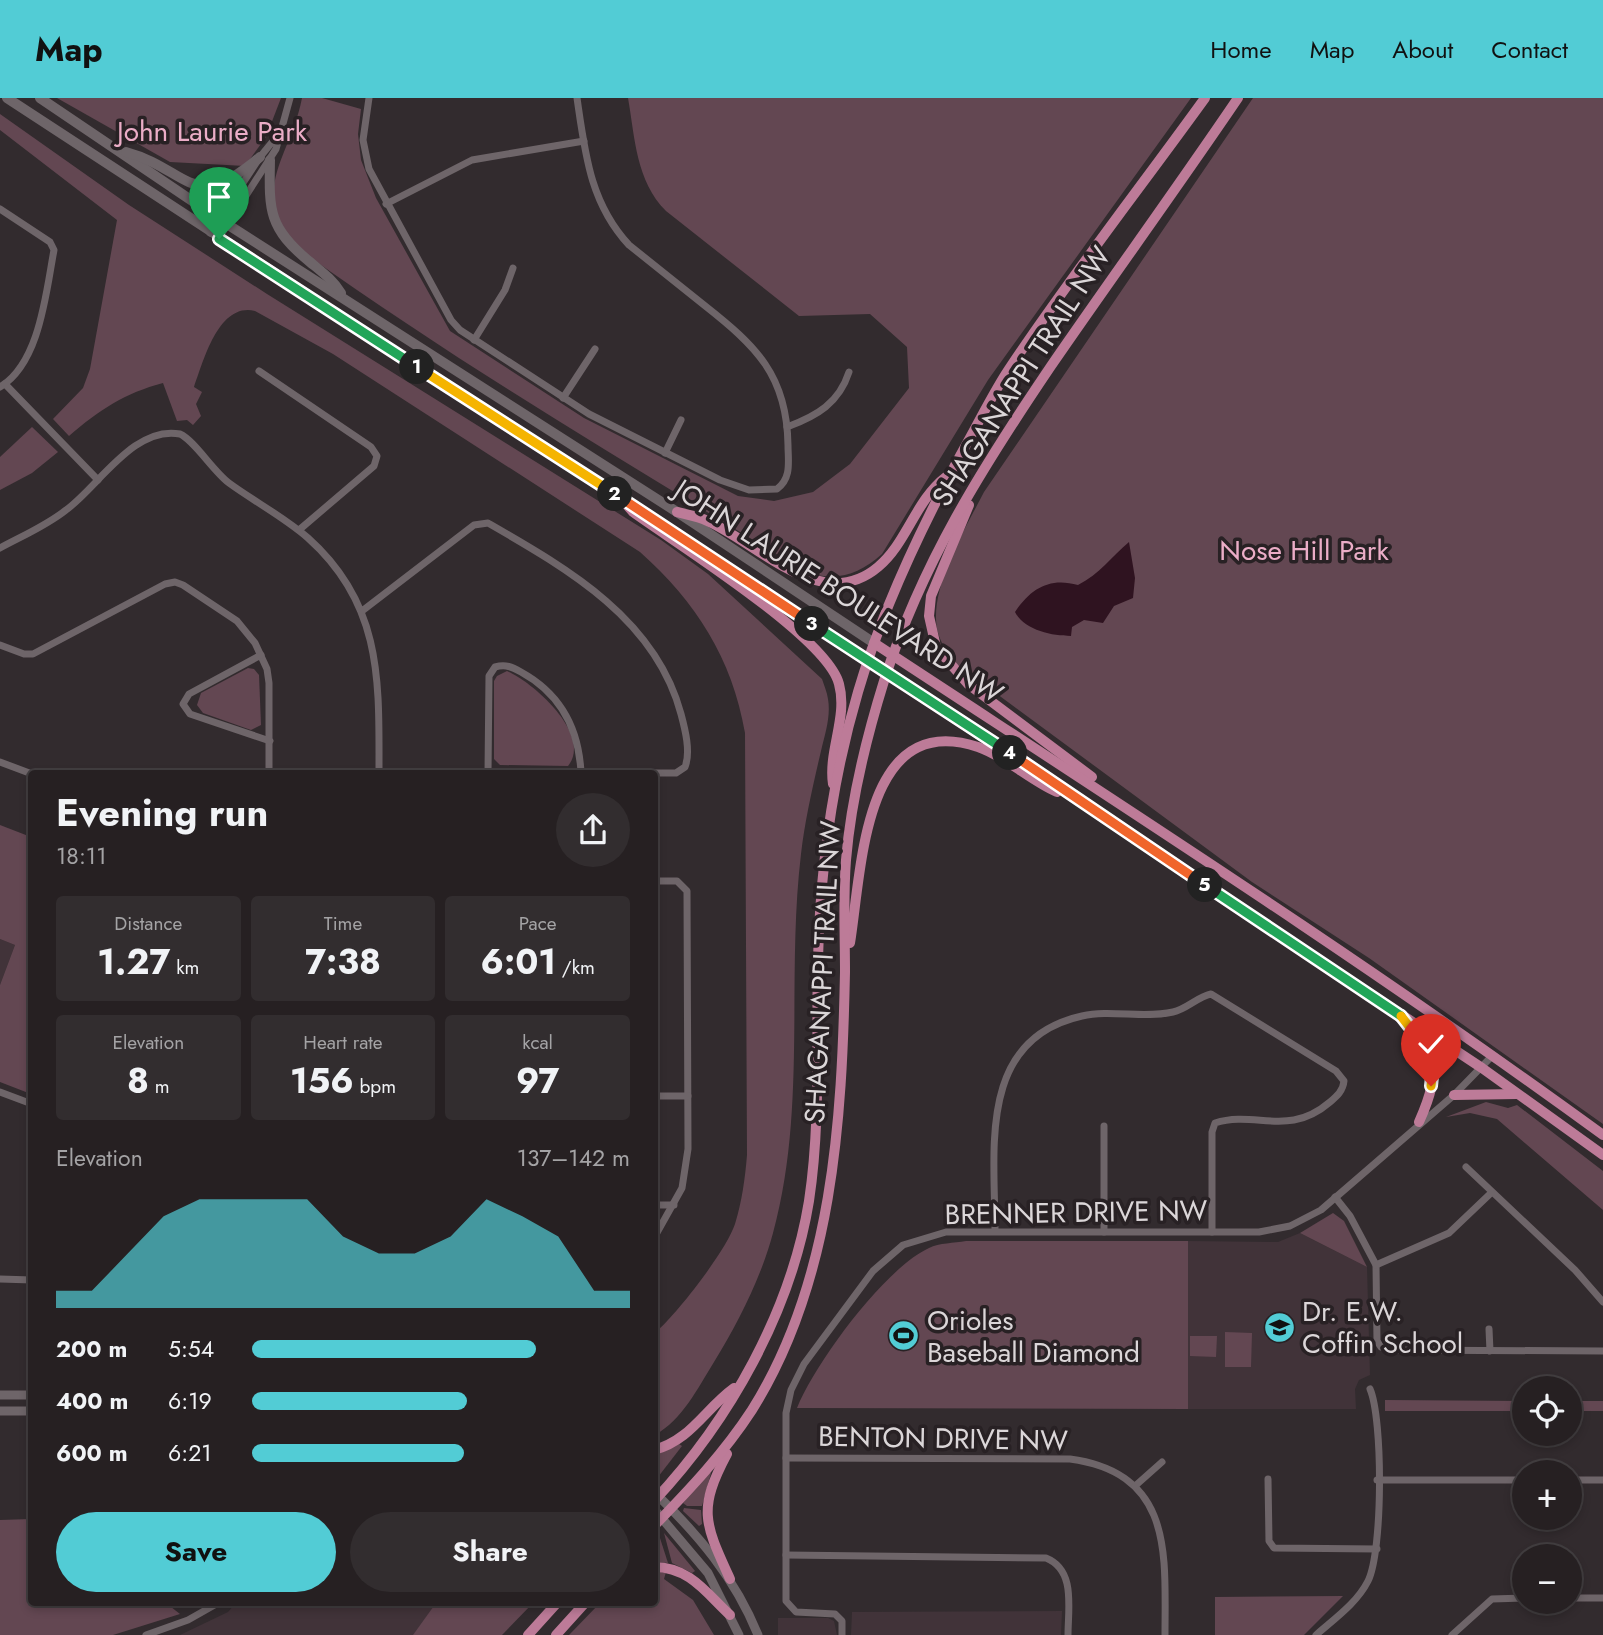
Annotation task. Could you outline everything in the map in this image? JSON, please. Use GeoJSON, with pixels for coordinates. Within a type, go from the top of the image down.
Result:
{"type":"FeatureCollection","features":[{"type":"Feature","properties":{"kind":"main road","name":"JOHN LAURIE BOULEVARD NW"},"geometry":{"type":"LineString","coordinates":[[7,98],[214,236],[620,497],[887,673],[1482,1068],[1603,1155]]}},
{"type":"Feature","properties":{"kind":"main road","name":"JOHN LAURIE BOULEVARD NW"},"geometry":{"type":"LineString","coordinates":[[40,98],[224,222],[677,512],[1138,814],[1493,1055],[1603,1135]]}},
{"type":"Feature","properties":{"kind":"main road","name":"SHAGANAPPI TRAIL NW"},"geometry":{"type":"LineString","coordinates":[[658,1494],[687,1462],[742,1382],[767,1336],[787,1287],[808,1203],[815,1126],[822,888],[834,788],[874,643],[948,476],[1007,372],[1205,98]]}},
{"type":"Feature","properties":{"kind":"main road","name":"SHAGANAPPI TRAIL NW"},"geometry":{"type":"LineString","coordinates":[[658,1517],[671,1509],[709,1468],[744,1421],[785,1345],[817,1249],[834,1163],[845,974],[846,860],[860,766],[887,673],[931,561],[976,479],[1238,98]]}},
{"type":"Feature","properties":{"kind":"main road"},"geometry":{"type":"LineString","coordinates":[[119,150],[141,156],[169,174],[197,185],[229,180],[265,158],[274,223],[294,249],[334,281],[343,297]]}},
{"type":"Feature","properties":{"kind":"main road"},"geometry":{"type":"LineString","coordinates":[[677,512],[704,519],[812,580],[848,583],[885,560],[932,488],[948,476]]}},
{"type":"Feature","properties":{"kind":"main road"},"geometry":{"type":"LineString","coordinates":[[976,479],[932,596],[929,616],[936,647],[968,684],[1138,814]]}},
{"type":"Feature","properties":{"kind":"main road"},"geometry":{"type":"LineString","coordinates":[[620,497],[633,512],[777,614],[828,661],[840,688],[840,719],[830,768],[834,788]]}},
{"type":"Feature","properties":{"kind":"main road"},"geometry":{"type":"LineString","coordinates":[[845,974],[864,849],[875,805],[891,767],[905,753],[930,742],[943,740],[981,748],[1036,783],[1084,804]]}},
{"type":"Feature","properties":{"kind":"main road"},"geometry":{"type":"LineString","coordinates":[[1406,1019],[1410,1031],[1429,1052],[1433,1067],[1427,1104],[1419,1122]]}},
{"type":"Feature","properties":{"kind":"main road"},"geometry":{"type":"LineString","coordinates":[[1454,1095],[1518,1094]]}},
{"type":"Feature","properties":{"kind":"main road"},"geometry":{"type":"LineString","coordinates":[[658,1448],[683,1438],[718,1399],[742,1382]]}},
{"type":"Feature","properties":{"kind":"main road"},"geometry":{"type":"LineString","coordinates":[[730,1579],[709,1533],[707,1508],[712,1483],[744,1421]]}},
{"type":"Feature","properties":{"kind":"main road"},"geometry":{"type":"LineString","coordinates":[[658,1568],[679,1571],[692,1578],[730,1615]]}},
{"type":"Feature","properties":{"kind":"main road"},"geometry":{"type":"LineString","coordinates":[[528,1635],[554,1606]]}},
{"type":"Feature","properties":{"kind":"main road"},"geometry":{"type":"LineString","coordinates":[[556,1635],[583,1606]]}},
{"type":"Feature","properties":{"kind":"street"},"geometry":{"type":"LineString","coordinates":[[214,236],[279,135],[290,98]]}},
{"type":"Feature","properties":{"kind":"street"},"geometry":{"type":"LineString","coordinates":[[369,98],[364,127],[365,153],[374,183],[451,320],[474,340],[563,398],[665,453],[730,485],[773,491],[781,487],[787,477],[788,427],[776,382],[752,345],[615,230],[591,181],[577,98]]}},
{"type":"Feature","properties":{"kind":"street"},"geometry":{"type":"LineString","coordinates":[[386,204],[472,160],[584,141]]}},
{"type":"Feature","properties":{"kind":"street"},"geometry":{"type":"LineString","coordinates":[[0,209],[50,242],[54,250],[36,335],[26,356],[3,386],[98,480]]}},
{"type":"Feature","properties":{"kind":"street"},"geometry":{"type":"LineString","coordinates":[[474,340],[505,290],[513,268]]}},
{"type":"Feature","properties":{"kind":"street"},"geometry":{"type":"LineString","coordinates":[[563,398],[595,349]]}},
{"type":"Feature","properties":{"kind":"street"},"geometry":{"type":"LineString","coordinates":[[259,371],[372,447],[377,456],[374,466],[299,530]]}},
{"type":"Feature","properties":{"kind":"street"},"geometry":{"type":"LineString","coordinates":[[788,427],[827,407],[841,391],[849,372]]}},
{"type":"Feature","properties":{"kind":"street"},"geometry":{"type":"LineString","coordinates":[[665,453],[681,420]]}},
{"type":"Feature","properties":{"kind":"street"},"geometry":{"type":"LineString","coordinates":[[0,548],[68,509],[113,463],[139,445],[169,434],[180,434],[226,481],[299,530],[335,568],[362,611],[377,667],[379,770]]}},
{"type":"Feature","properties":{"kind":"street"},"geometry":{"type":"LineString","coordinates":[[362,611],[474,525],[482,522],[596,593],[636,628],[663,667],[678,701],[688,759],[685,767],[676,773],[658,773]]}},
{"type":"Feature","properties":{"kind":"street"},"geometry":{"type":"LineString","coordinates":[[0,645],[24,654],[33,654],[165,584],[175,582],[237,621],[261,655],[269,682],[269,770]]}},
{"type":"Feature","properties":{"kind":"street"},"geometry":{"type":"LineString","coordinates":[[261,655],[189,694],[183,705],[190,714],[270,741]]}},
{"type":"Feature","properties":{"kind":"street"},"geometry":{"type":"LineString","coordinates":[[488,770],[489,676],[495,667],[505,665],[531,678],[559,702],[573,727],[580,770]]}},
{"type":"Feature","properties":{"kind":"street"},"geometry":{"type":"LineString","coordinates":[[0,762],[28,772]]}},
{"type":"Feature","properties":{"kind":"street"},"geometry":{"type":"LineString","coordinates":[[658,881],[677,881],[687,891],[688,1096],[685,1175],[674,1205],[658,1231]]}},
{"type":"Feature","properties":{"kind":"street"},"geometry":{"type":"LineString","coordinates":[[995,1231],[997,1105],[1002,1083],[1024,1048],[1047,1029],[1073,1018],[1099,1013],[1174,1012],[1211,994],[1336,1071],[1344,1081],[1340,1093],[1316,1113],[1302,1119],[1279,1123],[1214,1123],[1212,1232]]}},
{"type":"Feature","properties":{"kind":"street","name":"BRENNER DRIVE NW"},"geometry":{"type":"LineString","coordinates":[[842,1635],[842,1621],[835,1614],[799,1613],[787,1605],[786,1413],[796,1378],[873,1271],[894,1252],[924,1237],[946,1232],[1259,1232],[1290,1226],[1314,1214],[1335,1198],[1419,1122],[1454,1095],[1493,1055]]}},
{"type":"Feature","properties":{"kind":"street"},"geometry":{"type":"LineString","coordinates":[[0,1093],[28,1103]]}},
{"type":"Feature","properties":{"kind":"street"},"geometry":{"type":"LineString","coordinates":[[658,1096],[688,1096]]}},
{"type":"Feature","properties":{"kind":"street"},"geometry":{"type":"LineString","coordinates":[[1104,1126],[1104,1232]]}},
{"type":"Feature","properties":{"kind":"street"},"geometry":{"type":"LineString","coordinates":[[1466,1167],[1559,1255],[1603,1302]]}},
{"type":"Feature","properties":{"kind":"street"},"geometry":{"type":"LineString","coordinates":[[1376,1265],[1449,1233],[1491,1193]]}},
{"type":"Feature","properties":{"kind":"street"},"geometry":{"type":"LineString","coordinates":[[1335,1198],[1350,1216],[1376,1265],[1377,1341],[1381,1347],[1394,1350],[1490,1351],[1602,1349]]}},
{"type":"Feature","properties":{"kind":"street"},"geometry":{"type":"LineString","coordinates":[[658,1205],[674,1205]]}},
{"type":"Feature","properties":{"kind":"street"},"geometry":{"type":"LineString","coordinates":[[0,1279],[28,1280]]}},
{"type":"Feature","properties":{"kind":"street"},"geometry":{"type":"LineString","coordinates":[[1489,1329],[1490,1351]]}},
{"type":"Feature","properties":{"kind":"street"},"geometry":{"type":"LineString","coordinates":[[1316,1635],[1361,1593],[1374,1567],[1377,1549],[1377,1405],[1370,1389]]}},
{"type":"Feature","properties":{"kind":"street"},"geometry":{"type":"LineString","coordinates":[[0,1395],[28,1395]]}},
{"type":"Feature","properties":{"kind":"street"},"geometry":{"type":"LineString","coordinates":[[0,1411],[28,1411]]}},
{"type":"Feature","properties":{"kind":"street","name":"BENTON DRIVE NW"},"geometry":{"type":"LineString","coordinates":[[786,1458],[1070,1459],[1108,1469],[1135,1486],[1157,1520],[1163,1537],[1165,1635]]}},
{"type":"Feature","properties":{"kind":"street"},"geometry":{"type":"LineString","coordinates":[[1135,1486],[1162,1462]]}},
{"type":"Feature","properties":{"kind":"street"},"geometry":{"type":"LineString","coordinates":[[1268,1479],[1269,1541],[1274,1548],[1377,1549]]}},
{"type":"Feature","properties":{"kind":"street"},"geometry":{"type":"LineString","coordinates":[[1377,1480],[1512,1480]]}},
{"type":"Feature","properties":{"kind":"street"},"geometry":{"type":"LineString","coordinates":[[1582,1480],[1603,1480]]}},
{"type":"Feature","properties":{"kind":"street"},"geometry":{"type":"LineString","coordinates":[[658,1498],[671,1509],[730,1579],[758,1635]]}},
{"type":"Feature","properties":{"kind":"street"},"geometry":{"type":"LineString","coordinates":[[658,1519],[708,1573],[739,1635]]}},
{"type":"Feature","properties":{"kind":"street"},"geometry":{"type":"LineString","coordinates":[[786,1555],[1046,1558],[1058,1564],[1067,1579],[1068,1635]]}},
{"type":"Feature","properties":{"kind":"street"},"geometry":{"type":"LineString","coordinates":[[1452,1635],[1492,1599],[1512,1598]]}},
{"type":"Feature","properties":{"kind":"street"},"geometry":{"type":"LineString","coordinates":[[1582,1598],[1603,1598]]}},
{"type":"Feature","properties":{"kind":"street"},"geometry":{"type":"LineString","coordinates":[[146,1635],[188,1620],[213,1606]]}},
{"type":"Feature","properties":{"kind":"shaded area"},"geometry":{"type":"Polygon","coordinates":[[[1129,542],[1135,578],[1133,598],[1114,606],[1103,623],[1084,620],[1072,627],[1071,636],[1056,635],[1032,628],[1015,612],[1028,597],[1042,587],[1059,582],[1078,585],[1086,581],[1129,542]]]}},
{"type":"Feature","properties":{"kind":"shaded area"},"geometry":{"type":"Polygon","coordinates":[[[0,939],[15,945],[0,985],[0,939]]]}},
{"type":"Feature","properties":{"kind":"shaded area","name":"Dr. E.W. Coffin School"},"geometry":{"type":"Polygon","coordinates":[[[1300,1233],[1367,1267],[1370,1375],[1359,1380],[1355,1389],[1356,1409],[1188,1409],[1188,1241],[1278,1242],[1300,1233]]]}},
{"type":"Feature","properties":{"kind":"shaded area"},"geometry":{"type":"Polygon","coordinates":[[[233,1606],[442,1606],[419,1635],[180,1635],[228,1612],[233,1606]]]}},
{"type":"Feature","properties":{"kind":"shaded area"},"geometry":{"type":"Polygon","coordinates":[[[1062,1611],[1061,1635],[851,1635],[852,1612],[1062,1611]]]}},
{"type":"Feature","properties":{"kind":"shaded area"},"geometry":{"type":"Polygon","coordinates":[[[778,1618],[828,1618],[834,1621],[837,1635],[778,1635],[778,1618]]]}},
{"type":"Feature","properties":{"kind":"green space","name":"John Laurie Park"},"geometry":{"type":"Polygon","coordinates":[[[57,98],[281,98],[266,137],[245,166],[170,162],[57,98]]]}},
{"type":"Feature","properties":{"kind":"green space"},"geometry":{"type":"Polygon","coordinates":[[[302,98],[322,98],[361,109],[358,134],[361,160],[376,198],[450,331],[584,418],[738,496],[774,501],[813,492],[850,464],[909,388],[907,347],[870,314],[799,316],[666,211],[648,186],[643,173],[628,98],[1191,98],[988,380],[882,554],[856,572],[828,576],[806,572],[613,455],[423,335],[300,250],[284,229],[276,210],[274,192],[276,175],[302,98]]]}},
{"type":"Feature","properties":{"kind":"green space","name":"Nose Hill Park"},"geometry":{"type":"Polygon","coordinates":[[[1253,98],[1603,98],[1603,1124],[1369,958],[1252,882],[955,663],[939,637],[936,625],[937,603],[946,570],[984,492],[1253,98]]]}},
{"type":"Feature","properties":{"kind":"green space"},"geometry":{"type":"Polygon","coordinates":[[[0,114],[129,205],[267,294],[661,540],[708,574],[822,679],[828,696],[829,712],[801,854],[795,949],[790,1139],[773,1233],[755,1283],[723,1347],[689,1403],[658,1433],[658,1330],[700,1282],[730,1236],[740,1207],[747,1155],[745,733],[731,680],[721,656],[694,611],[640,552],[333,354],[255,311],[242,311],[231,316],[214,337],[194,387],[202,392],[196,404],[201,416],[193,425],[187,420],[177,421],[163,383],[136,392],[113,404],[69,436],[53,419],[83,388],[90,369],[117,220],[0,130],[0,114]]]}},
{"type":"Feature","properties":{"kind":"green space"},"geometry":{"type":"Polygon","coordinates":[[[32,427],[58,452],[32,473],[0,490],[0,457],[32,427]]]}},
{"type":"Feature","properties":{"kind":"green space"},"geometry":{"type":"Polygon","coordinates":[[[248,668],[254,669],[259,675],[261,725],[251,730],[203,713],[197,705],[201,693],[248,668]]]}},
{"type":"Feature","properties":{"kind":"green space"},"geometry":{"type":"Polygon","coordinates":[[[507,671],[531,686],[557,711],[567,725],[573,740],[574,753],[568,766],[500,765],[494,759],[494,681],[497,676],[507,671]]]}},
{"type":"Feature","properties":{"kind":"green space"},"geometry":{"type":"Polygon","coordinates":[[[0,825],[28,836],[28,1093],[0,1082],[0,985],[15,945],[0,939],[0,825]]]}},
{"type":"Feature","properties":{"kind":"green space"},"geometry":{"type":"Polygon","coordinates":[[[1486,1102],[1508,1108],[1517,1105],[1603,1171],[1603,1210],[1497,1119],[1470,1113],[1446,1117],[1486,1102]]]}},
{"type":"Feature","properties":{"kind":"green space"},"geometry":{"type":"Polygon","coordinates":[[[1333,1213],[1344,1221],[1367,1267],[1300,1233],[1333,1213]]]}},
{"type":"Feature","properties":{"kind":"green space"},"geometry":{"type":"Polygon","coordinates":[[[966,1241],[1188,1241],[1188,1409],[797,1408],[835,1343],[892,1275],[929,1248],[966,1241]]]}},
{"type":"Feature","properties":{"kind":"green space"},"geometry":{"type":"Polygon","coordinates":[[[1225,1332],[1252,1333],[1251,1367],[1225,1367],[1225,1332]]]}},
{"type":"Feature","properties":{"kind":"green space"},"geometry":{"type":"Polygon","coordinates":[[[1190,1336],[1217,1336],[1216,1357],[1190,1356],[1190,1336]]]}},
{"type":"Feature","properties":{"kind":"green space"},"geometry":{"type":"Polygon","coordinates":[[[1385,1400],[1512,1401],[1512,1411],[1385,1411],[1385,1400]]]}},
{"type":"Feature","properties":{"kind":"green space"},"geometry":{"type":"Polygon","coordinates":[[[1582,1401],[1603,1401],[1603,1411],[1582,1411],[1582,1401]]]}},
{"type":"Feature","properties":{"kind":"green space"},"geometry":{"type":"Polygon","coordinates":[[[679,1444],[682,1446],[658,1477],[658,1452],[679,1444]]]}},
{"type":"Feature","properties":{"kind":"green space"},"geometry":{"type":"Polygon","coordinates":[[[707,1471],[711,1473],[702,1506],[687,1506],[683,1503],[707,1471]]]}},
{"type":"Feature","properties":{"kind":"green space"},"geometry":{"type":"Polygon","coordinates":[[[684,1508],[701,1510],[702,1524],[699,1526],[683,1511],[684,1508]]]}},
{"type":"Feature","properties":{"kind":"green space"},"geometry":{"type":"Polygon","coordinates":[[[28,1519],[28,1606],[170,1606],[180,1614],[113,1635],[0,1635],[0,1520],[28,1519]]]}},
{"type":"Feature","properties":{"kind":"green space"},"geometry":{"type":"Polygon","coordinates":[[[664,1533],[695,1571],[692,1573],[672,1563],[664,1533]]]}},
{"type":"Feature","properties":{"kind":"green space"},"geometry":{"type":"Polygon","coordinates":[[[658,1534],[659,1535],[668,1563],[658,1562],[658,1534]]]}},
{"type":"Feature","properties":{"kind":"green space"},"geometry":{"type":"Polygon","coordinates":[[[658,1571],[666,1572],[664,1579],[693,1600],[714,1635],[569,1635],[597,1606],[658,1606],[658,1571]]]}},
{"type":"Feature","properties":{"kind":"green space"},"geometry":{"type":"Polygon","coordinates":[[[1343,1596],[1304,1635],[1215,1635],[1215,1597],[1343,1596]]]}},
{"type":"Feature","properties":{"kind":"green space"},"geometry":{"type":"Polygon","coordinates":[[[434,1606],[530,1606],[502,1635],[413,1635],[434,1606]]]}},
{"type":"Feature","properties":{"kind":"place","name":"Dr. E.W. Coffin School"},"geometry":{"type":"Point","coordinates":[1279,1327]}},
{"type":"Feature","properties":{"kind":"place","name":"Orioles Baseball Diamond"},"geometry":{"type":"Point","coordinates":[904,1336]}},
{"type":"Feature","properties":{"kind":"route"},"geometry":{"type":"LineString","coordinates":[[219,239],[899,680],[1406,1019],[1410,1031],[1429,1052],[1433,1067],[1431,1086]]}}]}
